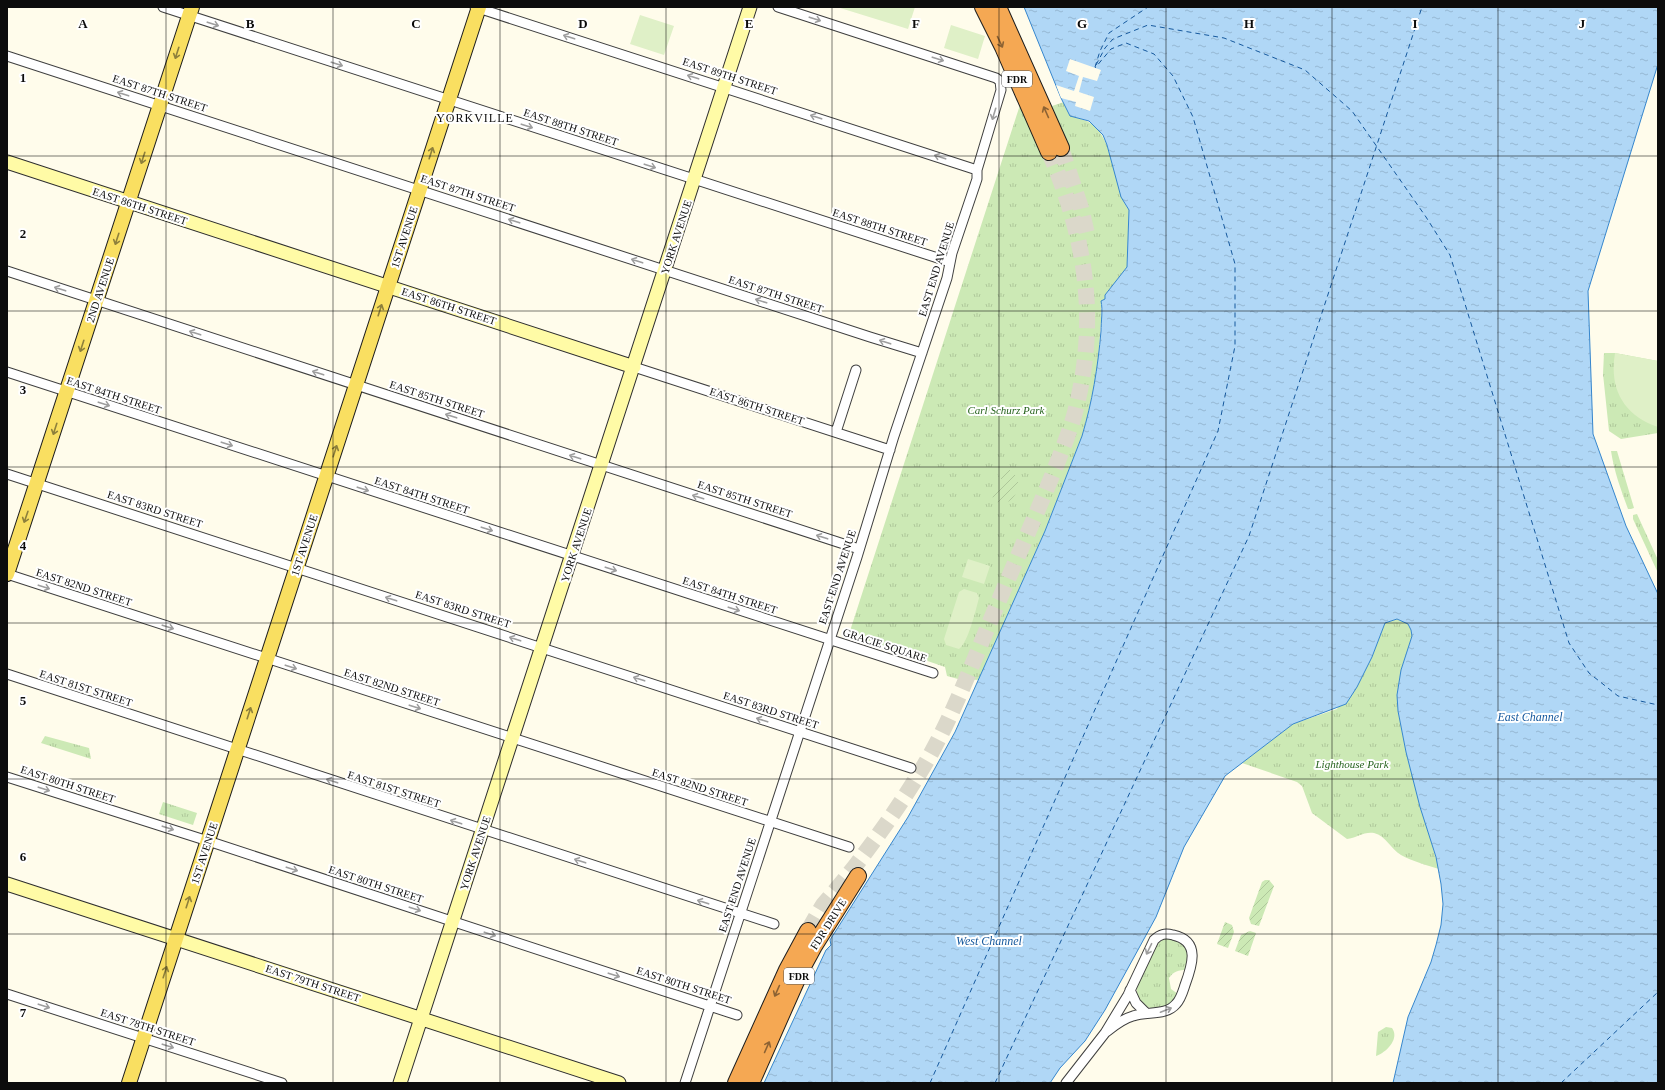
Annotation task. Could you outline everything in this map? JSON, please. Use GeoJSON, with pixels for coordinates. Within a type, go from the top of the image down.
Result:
{"type":"FeatureCollection","features":[{"type":"Feature","properties":{"kind":"highway","name":"FDR"},"geometry":{"type":"LineString","coordinates":[[983,7],[1055,150],[998,7]]}},
{"type":"Feature","properties":{"kind":"highway","name":"FDR DRIVE"},"geometry":{"type":"LineString","coordinates":[[751,1083],[814,946],[858,876]]}},
{"type":"Feature","properties":{"kind":"highway","name":"FDR DRIVE"},"geometry":{"type":"LineString","coordinates":[[736,1083],[787,970],[808,931]]}},
{"type":"Feature","properties":{"kind":"main road","name":"1ST AVENUE"},"geometry":{"type":"LineString","coordinates":[[129,1083],[478,7]]}},
{"type":"Feature","properties":{"kind":"main road","name":"YORK AVENUE"},"geometry":{"type":"LineString","coordinates":[[400,1083],[750,7]]}},
{"type":"Feature","properties":{"kind":"main road","name":"2ND AVENUE"},"geometry":{"type":"LineString","coordinates":[[7,574],[191,11]]}},
{"type":"Feature","properties":{"kind":"main road","name":"EAST 86TH STREET"},"geometry":{"type":"LineString","coordinates":[[7,162],[634,366]]}},
{"type":"Feature","properties":{"kind":"main road","name":"EAST 79TH STREET"},"geometry":{"type":"LineString","coordinates":[[7,884],[620,1083]]}},
{"type":"Feature","properties":{"kind":"street","name":"EAST 88TH STREET"},"geometry":{"type":"LineString","coordinates":[[163,7],[191,11],[448,100],[950,262]]}},
{"type":"Feature","properties":{"kind":"street","name":"EAST 89TH STREET"},"geometry":{"type":"LineString","coordinates":[[478,7],[977,170]]}},
{"type":"Feature","properties":{"kind":"street","name":"EAST END AVENUE"},"geometry":{"type":"LineString","coordinates":[[685,1083],[947,278],[952,253],[977,179],[977,170],[1001,90],[1000,81],[996,78],[778,7]]}},
{"type":"Feature","properties":{"kind":"street","name":"EAST 87TH STREET"},"geometry":{"type":"LineString","coordinates":[[7,56],[922,353]]}},
{"type":"Feature","properties":{"kind":"street","name":"EAST 85TH STREET"},"geometry":{"type":"LineString","coordinates":[[7,272],[859,549]]}},
{"type":"Feature","properties":{"kind":"street","name":"EAST 86TH STREET"},"geometry":{"type":"LineString","coordinates":[[634,366],[890,450]]}},
{"type":"Feature","properties":{"kind":"street"},"geometry":{"type":"LineString","coordinates":[[836,432],[856,370]]}},
{"type":"Feature","properties":{"kind":"street","name":"EAST 84TH STREET"},"geometry":{"type":"LineString","coordinates":[[7,372],[829,640]]}},
{"type":"Feature","properties":{"kind":"street","name":"EAST 83RD STREET"},"geometry":{"type":"LineString","coordinates":[[7,474],[911,768]]}},
{"type":"Feature","properties":{"kind":"street","name":"EAST 82ND STREET"},"geometry":{"type":"LineString","coordinates":[[7,574],[849,847]]}},
{"type":"Feature","properties":{"kind":"street","name":"GRACIE SQUARE"},"geometry":{"type":"LineString","coordinates":[[829,640],[933,673]]}},
{"type":"Feature","properties":{"kind":"street","name":"EAST 81ST STREET"},"geometry":{"type":"LineString","coordinates":[[7,674],[774,924]]}},
{"type":"Feature","properties":{"kind":"street","name":"EAST 80TH STREET"},"geometry":{"type":"LineString","coordinates":[[7,777],[208,841],[738,1015]]}},
{"type":"Feature","properties":{"kind":"street"},"geometry":{"type":"LineString","coordinates":[[1066,1083],[1105,1033],[1130,990],[1150,946],[1156,938],[1163,934],[1172,934],[1185,940],[1191,948],[1193,961],[1180,997],[1174,1006],[1162,1012],[1146,1013],[1121,1020],[1105,1033]]}},
{"type":"Feature","properties":{"kind":"street"},"geometry":{"type":"LineString","coordinates":[[1130,990],[1136,1002],[1146,1013]]}},
{"type":"Feature","properties":{"kind":"street","name":"EAST 78TH STREET"},"geometry":{"type":"LineString","coordinates":[[7,994],[282,1083]]}},
{"type":"Feature","properties":{"kind":"green space"},"geometry":{"type":"Polygon","coordinates":[[[837,7],[915,7],[908,29],[837,7]]]}},
{"type":"Feature","properties":{"kind":"green space"},"geometry":{"type":"Polygon","coordinates":[[[640,15],[674,26],[664,55],[630,44],[640,15]]]}},
{"type":"Feature","properties":{"kind":"green space"},"geometry":{"type":"Polygon","coordinates":[[[951,25],[985,36],[978,59],[944,48],[951,25]]]}},
{"type":"Feature","properties":{"kind":"green space","name":"Carl Schurz Park"},"geometry":{"type":"Polygon","coordinates":[[[1064,102],[1070,116],[1088,122],[1099,131],[1109,150],[1125,204],[1129,210],[1127,267],[1105,296],[1105,299],[1101,301],[1097,372],[1087,420],[1045,531],[979,680],[958,679],[947,676],[945,667],[849,634],[1019,108],[1021,105],[1068,146],[1052,106],[1064,102]]]}},
{"type":"Feature","properties":{"kind":"green space"},"geometry":{"type":"Polygon","coordinates":[[[1604,353],[1615,353],[1658,361],[1658,433],[1621,439],[1609,431],[1603,374],[1604,353]]]}},
{"type":"Feature","properties":{"kind":"green space"},"geometry":{"type":"Polygon","coordinates":[[[1615,353],[1658,361],[1658,427],[1646,422],[1636,415],[1627,408],[1621,399],[1614,378],[1615,353]]]}},
{"type":"Feature","properties":{"kind":"green space"},"geometry":{"type":"Polygon","coordinates":[[[1611,451],[1617,451],[1634,508],[1628,509],[1620,488],[1611,451]]]}},
{"type":"Feature","properties":{"kind":"green space"},"geometry":{"type":"Polygon","coordinates":[[[1008,469],[1015,474],[1018,481],[1018,488],[1016,494],[1006,503],[999,503],[993,499],[992,493],[996,492],[1001,487],[1001,479],[998,475],[999,473],[1002,470],[1008,469]]]}},
{"type":"Feature","properties":{"kind":"green space"},"geometry":{"type":"Polygon","coordinates":[[[1637,514],[1658,560],[1658,573],[1633,519],[1633,515],[1637,514]]]}},
{"type":"Feature","properties":{"kind":"green space"},"geometry":{"type":"Polygon","coordinates":[[[968,559],[990,566],[984,584],[962,577],[968,559]]]}},
{"type":"Feature","properties":{"kind":"green space"},"geometry":{"type":"Polygon","coordinates":[[[964,589],[977,593],[979,598],[966,640],[959,649],[946,645],[944,639],[959,592],[964,589]]]}},
{"type":"Feature","properties":{"kind":"green space","name":"Lighthouse Park"},"geometry":{"type":"Polygon","coordinates":[[[1397,619],[1408,624],[1412,636],[1401,670],[1397,695],[1398,711],[1406,752],[1439,869],[1401,855],[1382,837],[1374,833],[1367,833],[1347,839],[1312,813],[1302,786],[1297,782],[1242,763],[1293,724],[1337,709],[1372,657],[1385,623],[1397,619]]]}},
{"type":"Feature","properties":{"kind":"green space"},"geometry":{"type":"Polygon","coordinates":[[[45,736],[89,748],[91,759],[41,743],[45,736]]]}},
{"type":"Feature","properties":{"kind":"green space"},"geometry":{"type":"Polygon","coordinates":[[[163,802],[197,813],[193,825],[159,814],[163,802]]]}},
{"type":"Feature","properties":{"kind":"green space"},"geometry":{"type":"Polygon","coordinates":[[[1269,880],[1274,886],[1259,926],[1251,924],[1249,918],[1262,882],[1269,880]]]}},
{"type":"Feature","properties":{"kind":"green space"},"geometry":{"type":"Polygon","coordinates":[[[1225,922],[1232,925],[1234,932],[1228,948],[1217,944],[1225,922]]]}},
{"type":"Feature","properties":{"kind":"green space"},"geometry":{"type":"Polygon","coordinates":[[[1250,931],[1256,933],[1248,956],[1235,951],[1241,935],[1250,931]]]}},
{"type":"Feature","properties":{"kind":"green space"},"geometry":{"type":"Polygon","coordinates":[[[1165,938],[1178,941],[1185,947],[1188,963],[1187,970],[1176,971],[1169,978],[1171,989],[1178,994],[1173,1002],[1168,1006],[1157,1009],[1146,1006],[1142,1003],[1138,998],[1137,988],[1142,973],[1154,949],[1165,938]]]}},
{"type":"Feature","properties":{"kind":"green space"},"geometry":{"type":"Polygon","coordinates":[[[1386,1027],[1392,1028],[1394,1032],[1393,1041],[1388,1049],[1376,1056],[1378,1032],[1386,1027]]]}},
{"type":"Feature","properties":{"kind":"water"},"geometry":{"type":"Polygon","coordinates":[[[1024,7],[1658,7],[1658,64],[1588,291],[1593,434],[1626,526],[1658,594],[1658,1083],[1393,1083],[1408,1017],[1431,962],[1436,945],[1441,925],[1443,904],[1436,857],[1420,807],[1406,752],[1398,711],[1397,695],[1401,670],[1412,636],[1408,624],[1397,619],[1385,623],[1372,657],[1357,687],[1346,704],[1293,724],[1225,776],[1184,847],[1156,917],[1105,1010],[1085,1041],[1060,1068],[1050,1083],[764,1083],[826,950],[831,945],[830,940],[908,817],[955,732],[1045,531],[1082,436],[1089,411],[1100,344],[1102,312],[1101,301],[1105,299],[1105,295],[1127,267],[1129,210],[1121,197],[1107,145],[1103,135],[1089,121],[1070,116],[1061,98],[1024,7]]]}},
{"type":"Feature","properties":{"kind":"pier"},"geometry":{"type":"Polygon","coordinates":[[[1070,59],[1101,70],[1097,81],[1083,77],[1079,92],[1094,97],[1090,111],[1075,106],[1076,102],[1061,98],[1056,85],[1074,91],[1079,76],[1066,71],[1070,59]]]}},
{"type":"Feature","properties":{"kind":"ferry route"},"geometry":{"type":"LineString","coordinates":[[1095,67],[1100,51],[1109,33],[1148,7]]}},
{"type":"Feature","properties":{"kind":"ferry route"},"geometry":{"type":"LineString","coordinates":[[995,1083],[1249,536],[1422,7]]}},
{"type":"Feature","properties":{"kind":"ferry route"},"geometry":{"type":"LineString","coordinates":[[1096,65],[1105,48],[1113,39],[1148,25],[1224,38],[1305,70],[1352,111],[1426,217],[1450,255],[1569,643],[1589,673],[1618,696],[1658,705]]}},
{"type":"Feature","properties":{"kind":"ferry route"},"geometry":{"type":"LineString","coordinates":[[930,1083],[1218,431],[1235,346],[1235,264],[1193,117],[1173,76],[1154,54],[1126,43],[1111,49],[1095,68]]}},
{"type":"Feature","properties":{"kind":"ferry route"},"geometry":{"type":"LineString","coordinates":[[1561,1083],[1658,992]]}},
{"type":"Feature","properties":{"kind":"tunnel"},"geometry":{"type":"LineString","coordinates":[[1061,148],[1081,208],[1087,234]]}},
{"type":"Feature","properties":{"kind":"tunnel"},"geometry":{"type":"LineString","coordinates":[[808,931],[823,905],[880,833],[930,756],[952,712],[1046,491],[1074,416],[1082,382],[1086,348],[1087,315],[1085,282],[1080,250],[1072,217],[1062,185],[1049,152]]}},
{"type":"Feature","properties":{"kind":"district","name":"YORKVILLE"},"geometry":{"type":"Point","coordinates":[475,118]}},
{"type":"Feature","properties":{"kind":"water label","name":"East Channel"},"geometry":{"type":"Point","coordinates":[1530,717]}},
{"type":"Feature","properties":{"kind":"water label","name":"West Channel"},"geometry":{"type":"Point","coordinates":[989,941]}}]}
